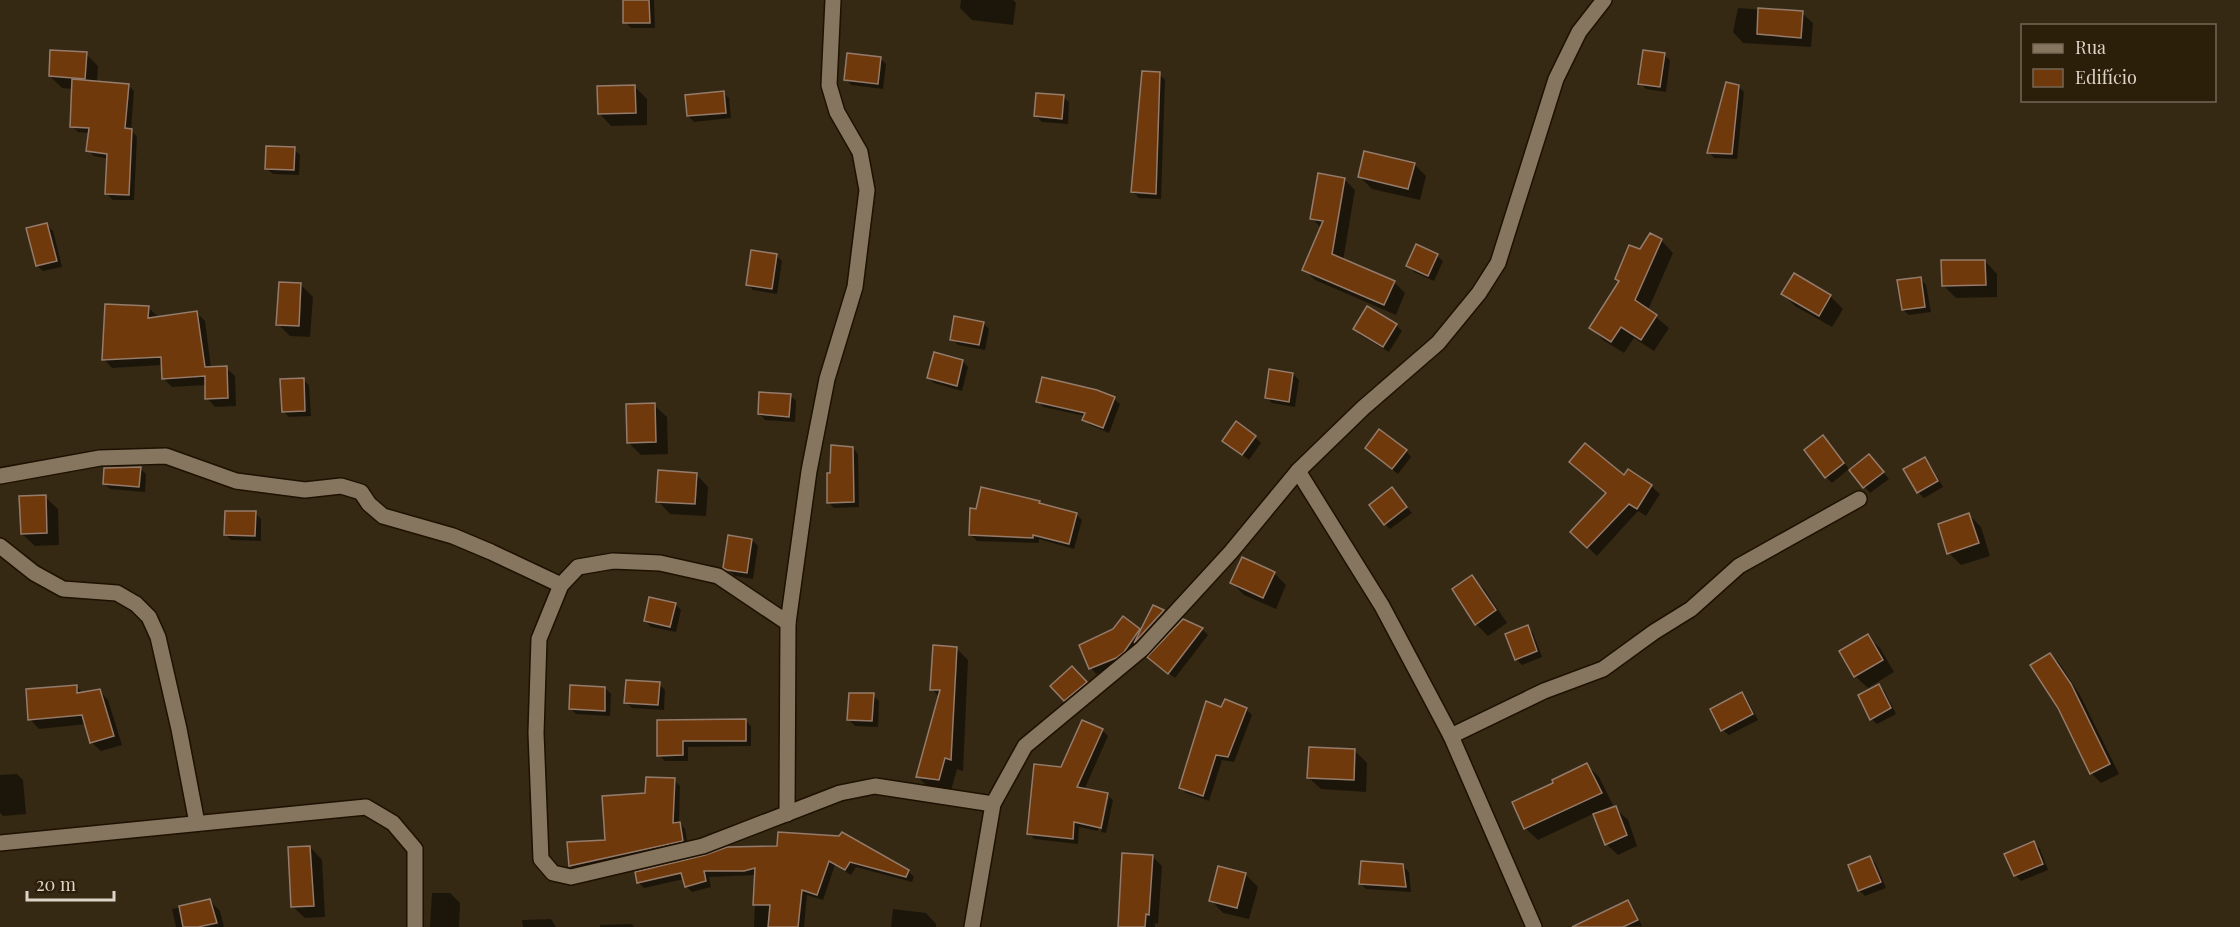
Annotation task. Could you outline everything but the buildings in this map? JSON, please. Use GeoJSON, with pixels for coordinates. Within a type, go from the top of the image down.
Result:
{"type":"FeatureCollection","features":[{"type":"Feature","properties":{"kind":"street"},"geometry":{"type":"LineString","coordinates":[[787,814],[788,623],[809,471],[827,379],[855,287],[867,190],[860,152],[837,111],[828,85],[833,0]]}},
{"type":"Feature","properties":{"kind":"street"},"geometry":{"type":"LineString","coordinates":[[972,927],[993,804],[1025,746],[1142,649],[1231,552],[1298,471],[1363,408],[1438,343],[1479,293],[1498,263],[1556,79],[1579,32],[1604,0]]}},
{"type":"Feature","properties":{"kind":"street"},"geometry":{"type":"LineString","coordinates":[[0,476],[100,458],[166,456],[236,481],[304,490],[341,486],[361,492],[369,504],[383,516],[463,540],[561,585]]}},
{"type":"Feature","properties":{"kind":"street"},"geometry":{"type":"LineString","coordinates":[[1298,471],[1382,606],[1451,736],[1534,927]]}},
{"type":"Feature","properties":{"kind":"street"},"geometry":{"type":"LineString","coordinates":[[1451,736],[1544,691],[1603,669],[1691,609],[1739,566],[1859,499]]}},
{"type":"Feature","properties":{"kind":"street"},"geometry":{"type":"LineString","coordinates":[[0,546],[34,573],[63,589],[117,593],[136,603],[149,617],[158,637],[197,823]]}},
{"type":"Feature","properties":{"kind":"street"},"geometry":{"type":"LineString","coordinates":[[788,623],[718,576],[660,563],[614,561],[578,567],[561,585],[539,639],[536,733],[541,859],[553,873],[571,877],[703,846],[840,793],[875,786],[993,804]]}},
{"type":"Feature","properties":{"kind":"street"},"geometry":{"type":"LineString","coordinates":[[0,843],[366,807],[393,823],[415,849],[415,927]]}}]}
